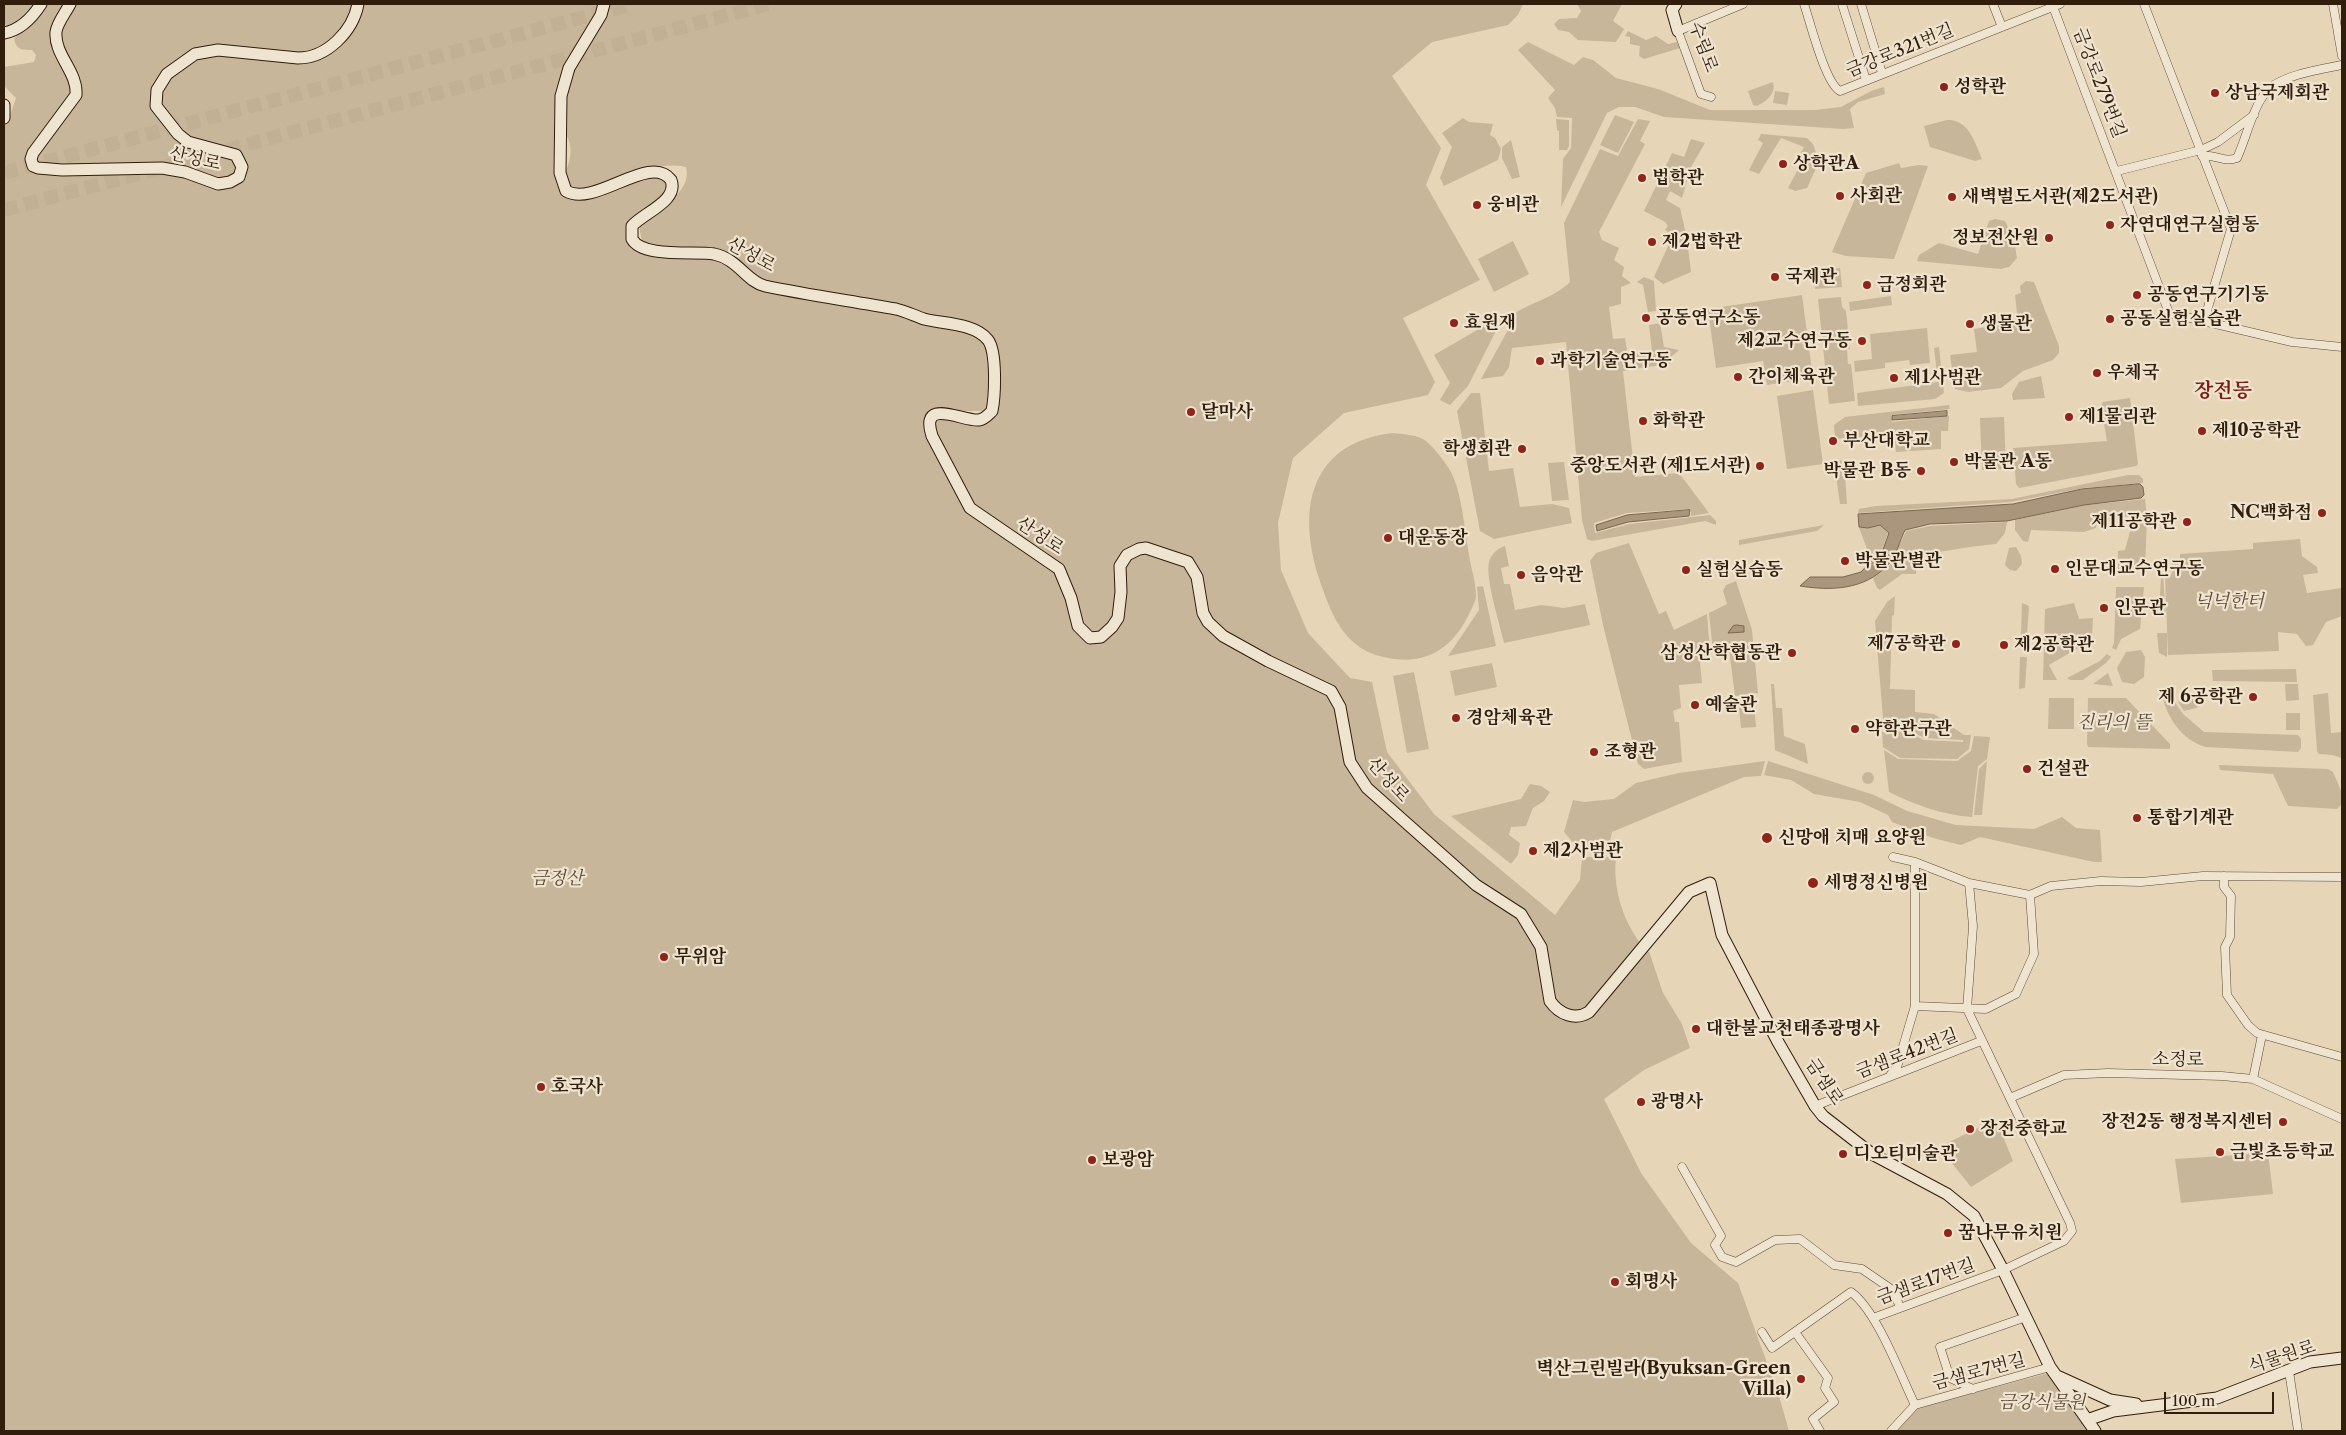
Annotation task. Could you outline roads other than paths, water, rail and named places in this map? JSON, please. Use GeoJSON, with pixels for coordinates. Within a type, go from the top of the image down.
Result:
{"type":"FeatureCollection","features":[{"type":"Feature","properties":{"kind":"main road"},"geometry":{"type":"LineString","coordinates":[[4,33],[15,31],[23,25],[41,4]]}},
{"type":"Feature","properties":{"kind":"main road","name":"산성로"},"geometry":{"type":"LineString","coordinates":[[70,4],[56,32],[59,49],[73,78],[76,95],[33,153],[31,159],[33,166],[62,170],[162,168],[185,172],[218,184],[230,182],[238,178],[242,171],[240,161],[230,152],[188,142],[170,124],[156,104],[157,90],[167,74],[193,55],[208,51],[306,57],[327,48],[344,35],[353,22],[358,4]]}},
{"type":"Feature","properties":{"kind":"main road","name":"산성로"},"geometry":{"type":"LineString","coordinates":[[604,4],[601,15],[569,68],[560,96],[560,173],[566,191],[573,193],[594,190],[648,172],[660,172],[671,180],[672,191],[668,198],[632,226],[632,239],[640,247],[653,251],[717,255],[738,265],[762,285],[898,310],[926,319],[966,328],[983,336],[992,348],[994,360],[992,411],[984,418],[977,420],[947,413],[938,413],[932,419],[930,429],[932,436],[970,508],[1059,569],[1071,598],[1078,626],[1088,637],[1094,639],[1102,637],[1118,618],[1121,592],[1120,566],[1127,555],[1139,548],[1146,548],[1188,562],[1197,577],[1203,612],[1208,622],[1223,636],[1272,663],[1331,691],[1342,712],[1350,762],[1367,788],[1476,885],[1521,914],[1541,947],[1550,1001],[1569,1016],[1578,1017],[1589,1012],[1689,892],[1710,883]]}},
{"type":"Feature","properties":{"kind":"main road","name":"수림로"},"geometry":{"type":"LineString","coordinates":[[1676,4],[1672,10],[1678,31]]}},
{"type":"Feature","properties":{"kind":"main road"},"geometry":{"type":"LineString","coordinates":[[4,104],[4,118]]}},
{"type":"Feature","properties":{"kind":"main road","name":"금샘로"},"geometry":{"type":"LineString","coordinates":[[1710,883],[1722,935],[1778,1042],[1815,1106],[1823,1116],[1872,1154],[1947,1194],[1974,1216],[2054,1372],[2095,1431]]}},
{"type":"Feature","properties":{"kind":"main road","name":"식물원로"},"geometry":{"type":"LineString","coordinates":[[2087,1420],[2113,1411],[2217,1398],[2310,1362],[2342,1358]]}},
{"type":"Feature","properties":{"kind":"main road","name":"식물원로"},"geometry":{"type":"LineString","coordinates":[[2054,1372],[2110,1400],[2145,1406]]}},
{"type":"Feature","properties":{"kind":"street"},"geometry":{"type":"LineString","coordinates":[[1678,31],[1743,4]]}},
{"type":"Feature","properties":{"kind":"street","name":"금강로321번길"},"geometry":{"type":"LineString","coordinates":[[1804,4],[1829,77],[1836,89],[1845,90],[1882,73],[2055,5]]}},
{"type":"Feature","properties":{"kind":"street"},"geometry":{"type":"LineString","coordinates":[[1842,4],[1866,80]]}},
{"type":"Feature","properties":{"kind":"street"},"geometry":{"type":"LineString","coordinates":[[1861,4],[1882,73]]}},
{"type":"Feature","properties":{"kind":"street"},"geometry":{"type":"LineString","coordinates":[[1993,4],[2002,27]]}},
{"type":"Feature","properties":{"kind":"street"},"geometry":{"type":"LineString","coordinates":[[2144,4],[2231,229],[2204,321]]}},
{"type":"Feature","properties":{"kind":"street"},"geometry":{"type":"LineString","coordinates":[[2333,4],[2342,56]]}},
{"type":"Feature","properties":{"kind":"street","name":"금강로279번길"},"geometry":{"type":"LineString","coordinates":[[2055,5],[2169,313],[2292,342],[2342,347]]}},
{"type":"Feature","properties":{"kind":"street","name":"수림로"},"geometry":{"type":"LineString","coordinates":[[1678,31],[1701,94],[1711,97]]}},
{"type":"Feature","properties":{"kind":"street"},"geometry":{"type":"LineString","coordinates":[[2201,153],[2228,161],[2237,158],[2254,114],[2267,90],[2293,76],[2342,65]]}},
{"type":"Feature","properties":{"kind":"street"},"geometry":{"type":"LineString","coordinates":[[2116,171],[2201,153],[2254,114]]}},
{"type":"Feature","properties":{"kind":"street"},"geometry":{"type":"LineString","coordinates":[[1892,857],[1916,862],[1969,883],[2030,894],[2051,886],[2078,883],[2141,882],[2203,876],[2342,877]]}},
{"type":"Feature","properties":{"kind":"street"},"geometry":{"type":"LineString","coordinates":[[1889,1076],[1897,1067],[1916,1006],[1916,862]]}},
{"type":"Feature","properties":{"kind":"street"},"geometry":{"type":"LineString","coordinates":[[2224,876],[2224,887],[2231,896],[2230,936],[2225,947],[2228,995],[2248,1025],[2262,1035],[2342,1057]]}},
{"type":"Feature","properties":{"kind":"street"},"geometry":{"type":"LineString","coordinates":[[1969,883],[1973,926],[1967,1009],[2010,1098]]}},
{"type":"Feature","properties":{"kind":"street"},"geometry":{"type":"LineString","coordinates":[[1916,1006],[1986,1009],[2016,994],[2034,954],[2030,894]]}},
{"type":"Feature","properties":{"kind":"street"},"geometry":{"type":"LineString","coordinates":[[2253,1079],[2262,1035]]}},
{"type":"Feature","properties":{"kind":"street","name":"금샘로42번길"},"geometry":{"type":"LineString","coordinates":[[1815,1106],[1889,1076],[1982,1042]]}},
{"type":"Feature","properties":{"kind":"street","name":"소정로"},"geometry":{"type":"LineString","coordinates":[[2010,1098],[2064,1076],[2108,1073],[2222,1076],[2253,1079],[2342,1119]]}},
{"type":"Feature","properties":{"kind":"street","name":"금샘로17번길"},"geometry":{"type":"LineString","coordinates":[[1762,1332],[1772,1348],[1851,1292],[1859,1298],[1872,1318],[2003,1270],[2064,1241],[2072,1231],[2070,1223],[2010,1098]]}},
{"type":"Feature","properties":{"kind":"street"},"geometry":{"type":"LineString","coordinates":[[1682,1167],[1721,1236],[1715,1245],[1722,1257],[1736,1262],[1776,1240],[1800,1239],[1834,1265],[1862,1270],[1894,1291],[1900,1308]]}},
{"type":"Feature","properties":{"kind":"street"},"geometry":{"type":"LineString","coordinates":[[1973,1389],[1950,1378],[1940,1347],[2026,1317]]}},
{"type":"Feature","properties":{"kind":"street","name":"금샘로7번길"},"geometry":{"type":"LineString","coordinates":[[1872,1318],[1915,1405]]}},
{"type":"Feature","properties":{"kind":"street"},"geometry":{"type":"LineString","coordinates":[[1794,1332],[1828,1378],[1825,1388],[1834,1402],[1813,1419],[1820,1431]]}},
{"type":"Feature","properties":{"kind":"street"},"geometry":{"type":"LineString","coordinates":[[2288,1371],[2298,1431]]}},
{"type":"Feature","properties":{"kind":"street","name":"금샘로7번길"},"geometry":{"type":"LineString","coordinates":[[1891,1431],[1915,1405],[1973,1389],[2054,1372]]}},
{"type":"Feature","properties":{"kind":"tunnel"},"geometry":{"type":"LineString","coordinates":[[4,173],[632,4]]}},
{"type":"Feature","properties":{"kind":"tunnel"},"geometry":{"type":"LineString","coordinates":[[4,210],[768,4]]}},
{"type":"Feature","properties":{"kind":"place","name":"성학관"},"geometry":{"type":"Point","coordinates":[1944,87]}},
{"type":"Feature","properties":{"kind":"place","name":"상남국제회관"},"geometry":{"type":"Point","coordinates":[2215,93]}},
{"type":"Feature","properties":{"kind":"place","name":"상학관A"},"geometry":{"type":"Point","coordinates":[1783,164]}},
{"type":"Feature","properties":{"kind":"place","name":"법학관"},"geometry":{"type":"Point","coordinates":[1642,178]}},
{"type":"Feature","properties":{"kind":"place","name":"사회관"},"geometry":{"type":"Point","coordinates":[1840,196]}},
{"type":"Feature","properties":{"kind":"place","name":"새벽벌도서관(제2도서관)"},"geometry":{"type":"Point","coordinates":[1952,197]}},
{"type":"Feature","properties":{"kind":"place","name":"웅비관"},"geometry":{"type":"Point","coordinates":[1477,205]}},
{"type":"Feature","properties":{"kind":"place","name":"자연대연구실험동"},"geometry":{"type":"Point","coordinates":[2110,225]}},
{"type":"Feature","properties":{"kind":"place","name":"정보전산원"},"geometry":{"type":"Point","coordinates":[2049,238]}},
{"type":"Feature","properties":{"kind":"place","name":"제2법학관"},"geometry":{"type":"Point","coordinates":[1652,242]}},
{"type":"Feature","properties":{"kind":"place","name":"국제관"},"geometry":{"type":"Point","coordinates":[1775,277]}},
{"type":"Feature","properties":{"kind":"place","name":"금정회관"},"geometry":{"type":"Point","coordinates":[1867,285]}},
{"type":"Feature","properties":{"kind":"place","name":"공동연구기기동"},"geometry":{"type":"Point","coordinates":[2137,295]}},
{"type":"Feature","properties":{"kind":"place","name":"공동연구소동"},"geometry":{"type":"Point","coordinates":[1646,318]}},
{"type":"Feature","properties":{"kind":"place","name":"공동실험실습관"},"geometry":{"type":"Point","coordinates":[2110,319]}},
{"type":"Feature","properties":{"kind":"place","name":"효원재"},"geometry":{"type":"Point","coordinates":[1454,323]}},
{"type":"Feature","properties":{"kind":"place","name":"생물관"},"geometry":{"type":"Point","coordinates":[1970,324]}},
{"type":"Feature","properties":{"kind":"place","name":"제2교수연구동"},"geometry":{"type":"Point","coordinates":[1862,341]}},
{"type":"Feature","properties":{"kind":"place","name":"과학기술연구동"},"geometry":{"type":"Point","coordinates":[1540,361]}},
{"type":"Feature","properties":{"kind":"place","name":"우체국"},"geometry":{"type":"Point","coordinates":[2097,373]}},
{"type":"Feature","properties":{"kind":"place","name":"간이체육관"},"geometry":{"type":"Point","coordinates":[1738,377]}},
{"type":"Feature","properties":{"kind":"place","name":"제1사범관"},"geometry":{"type":"Point","coordinates":[1894,378]}},
{"type":"Feature","properties":{"kind":"place","name":"달마사"},"geometry":{"type":"Point","coordinates":[1191,412]}},
{"type":"Feature","properties":{"kind":"place","name":"제1물리관"},"geometry":{"type":"Point","coordinates":[2069,417]}},
{"type":"Feature","properties":{"kind":"place","name":"화학관"},"geometry":{"type":"Point","coordinates":[1643,421]}},
{"type":"Feature","properties":{"kind":"place","name":"제10공학관"},"geometry":{"type":"Point","coordinates":[2202,431]}},
{"type":"Feature","properties":{"kind":"place","name":"부산대학교"},"geometry":{"type":"Point","coordinates":[1833,441]}},
{"type":"Feature","properties":{"kind":"place","name":"학생회관"},"geometry":{"type":"Point","coordinates":[1522,449]}},
{"type":"Feature","properties":{"kind":"place","name":"박물관 A동"},"geometry":{"type":"Point","coordinates":[1954,462]}},
{"type":"Feature","properties":{"kind":"place","name":"중앙도서관 (제1도서관)"},"geometry":{"type":"Point","coordinates":[1760,466]}},
{"type":"Feature","properties":{"kind":"place","name":"박물관 B동"},"geometry":{"type":"Point","coordinates":[1921,471]}},
{"type":"Feature","properties":{"kind":"place","name":"NC백화점"},"geometry":{"type":"Point","coordinates":[2322,513]}},
{"type":"Feature","properties":{"kind":"place","name":"제11공학관"},"geometry":{"type":"Point","coordinates":[2187,522]}},
{"type":"Feature","properties":{"kind":"place","name":"대운동장"},"geometry":{"type":"Point","coordinates":[1388,538]}},
{"type":"Feature","properties":{"kind":"place","name":"박물관별관"},"geometry":{"type":"Point","coordinates":[1845,561]}},
{"type":"Feature","properties":{"kind":"place","name":"인문대교수연구동"},"geometry":{"type":"Point","coordinates":[2055,569]}},
{"type":"Feature","properties":{"kind":"place","name":"실험실습동"},"geometry":{"type":"Point","coordinates":[1686,570]}},
{"type":"Feature","properties":{"kind":"place","name":"음악관"},"geometry":{"type":"Point","coordinates":[1521,575]}},
{"type":"Feature","properties":{"kind":"place","name":"인문관"},"geometry":{"type":"Point","coordinates":[2104,608]}},
{"type":"Feature","properties":{"kind":"place","name":"제7공학관"},"geometry":{"type":"Point","coordinates":[1956,644]}},
{"type":"Feature","properties":{"kind":"place","name":"제2공학관"},"geometry":{"type":"Point","coordinates":[2004,645]}},
{"type":"Feature","properties":{"kind":"place","name":"삼성산학협동관"},"geometry":{"type":"Point","coordinates":[1792,653]}},
{"type":"Feature","properties":{"kind":"place","name":"제 6공학관"},"geometry":{"type":"Point","coordinates":[2253,697]}},
{"type":"Feature","properties":{"kind":"place","name":"예술관"},"geometry":{"type":"Point","coordinates":[1695,705]}},
{"type":"Feature","properties":{"kind":"place","name":"경암체육관"},"geometry":{"type":"Point","coordinates":[1456,718]}},
{"type":"Feature","properties":{"kind":"place","name":"약학관구관"},"geometry":{"type":"Point","coordinates":[1855,729]}},
{"type":"Feature","properties":{"kind":"place","name":"조형관"},"geometry":{"type":"Point","coordinates":[1594,752]}},
{"type":"Feature","properties":{"kind":"place","name":"건설관"},"geometry":{"type":"Point","coordinates":[2027,769]}},
{"type":"Feature","properties":{"kind":"place","name":"통합기계관"},"geometry":{"type":"Point","coordinates":[2137,818]}},
{"type":"Feature","properties":{"kind":"place","name":"신망애 치매 요양원"},"geometry":{"type":"Point","coordinates":[1767,838]}},
{"type":"Feature","properties":{"kind":"place","name":"제2사범관"},"geometry":{"type":"Point","coordinates":[1533,851]}},
{"type":"Feature","properties":{"kind":"place","name":"세명정신병원"},"geometry":{"type":"Point","coordinates":[1813,883]}},
{"type":"Feature","properties":{"kind":"place","name":"무위암"},"geometry":{"type":"Point","coordinates":[664,957]}},
{"type":"Feature","properties":{"kind":"place","name":"대한불교천태종광명사"},"geometry":{"type":"Point","coordinates":[1696,1029]}},
{"type":"Feature","properties":{"kind":"place","name":"호국사"},"geometry":{"type":"Point","coordinates":[541,1087]}},
{"type":"Feature","properties":{"kind":"place","name":"광명사"},"geometry":{"type":"Point","coordinates":[1641,1102]}},
{"type":"Feature","properties":{"kind":"place","name":"장전2동 행정복지센터"},"geometry":{"type":"Point","coordinates":[2283,1122]}},
{"type":"Feature","properties":{"kind":"place","name":"장전중학교"},"geometry":{"type":"Point","coordinates":[1970,1129]}},
{"type":"Feature","properties":{"kind":"place","name":"금빛초등학교"},"geometry":{"type":"Point","coordinates":[2220,1152]}},
{"type":"Feature","properties":{"kind":"place","name":"디오티미술관"},"geometry":{"type":"Point","coordinates":[1843,1154]}},
{"type":"Feature","properties":{"kind":"place","name":"보광암"},"geometry":{"type":"Point","coordinates":[1092,1160]}},
{"type":"Feature","properties":{"kind":"place","name":"꿈나무유치원"},"geometry":{"type":"Point","coordinates":[1948,1233]}},
{"type":"Feature","properties":{"kind":"place","name":"회명사"},"geometry":{"type":"Point","coordinates":[1615,1282]}},
{"type":"Feature","properties":{"kind":"place","name":"벽산그린빌라(Byuksan-Green Villa)"},"geometry":{"type":"Point","coordinates":[1801,1379]}},
{"type":"Feature","properties":{"kind":"district","name":"장전동"},"geometry":{"type":"Point","coordinates":[2223,391]}},
{"type":"Feature","properties":{"kind":"park label","name":"넉넉한터"},"geometry":{"type":"Point","coordinates":[2229,602]}},
{"type":"Feature","properties":{"kind":"park label","name":"진리의 뜰"},"geometry":{"type":"Point","coordinates":[2114,723]}},
{"type":"Feature","properties":{"kind":"park label","name":"금정산"},"geometry":{"type":"Point","coordinates":[557,879]}},
{"type":"Feature","properties":{"kind":"park label","name":"금강식물원"},"geometry":{"type":"Point","coordinates":[2042,1403]}}]}
